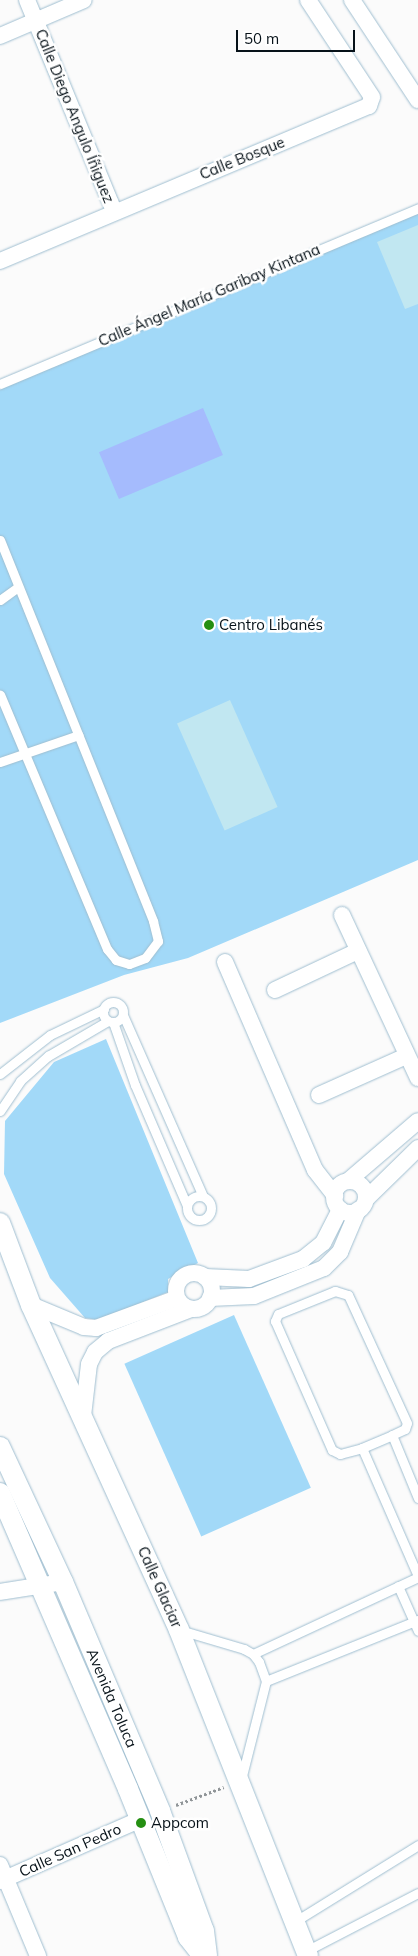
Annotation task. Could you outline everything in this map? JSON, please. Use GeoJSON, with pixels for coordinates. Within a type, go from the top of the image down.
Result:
{"type":"FeatureCollection","features":[{"type":"Feature","properties":{"kind":"street","name":"Calle Diego Angulo Íñiguez"},"geometry":{"type":"LineString","coordinates":[[27,0],[114,211]]}},
{"type":"Feature","properties":{"kind":"street"},"geometry":{"type":"LineString","coordinates":[[0,36],[84,0]]}},
{"type":"Feature","properties":{"kind":"street","name":"Calle Bosque"},"geometry":{"type":"LineString","coordinates":[[0,261],[372,102],[372,97],[308,0]]}},
{"type":"Feature","properties":{"kind":"street"},"geometry":{"type":"LineString","coordinates":[[352,0],[418,100]]}},
{"type":"Feature","properties":{"kind":"street"},"geometry":{"type":"LineString","coordinates":[[342,915],[406,1056],[418,1078]]}},
{"type":"Feature","properties":{"kind":"street"},"geometry":{"type":"LineString","coordinates":[[275,990],[358,951]]}},
{"type":"Feature","properties":{"kind":"street"},"geometry":{"type":"LineString","coordinates":[[225,962],[315,1170],[337,1203],[346,1212],[362,1204],[418,1148]]}},
{"type":"Feature","properties":{"kind":"street"},"geometry":{"type":"LineString","coordinates":[[319,1095],[406,1056]]}},
{"type":"Feature","properties":{"kind":"street"},"geometry":{"type":"LineString","coordinates":[[191,1309],[177,1298],[176,1289],[180,1280],[196,1274],[205,1277],[249,1278],[303,1259],[323,1243],[337,1203],[341,1184],[348,1181],[418,1121]]}},
{"type":"Feature","properties":{"kind":"street"},"geometry":{"type":"LineString","coordinates":[[210,1298],[254,1296],[324,1268],[340,1252],[362,1204],[361,1186],[348,1181]]}},
{"type":"Feature","properties":{"kind":"street","name":"Calle Glaciar"},"geometry":{"type":"LineString","coordinates":[[0,1224],[31,1304],[180,1630],[241,1780],[307,1953]]}},
{"type":"Feature","properties":{"kind":"street"},"geometry":{"type":"LineString","coordinates":[[82,1416],[89,1364],[95,1352],[108,1341],[206,1305],[212,1291],[205,1277]]}},
{"type":"Feature","properties":{"kind":"street"},"geometry":{"type":"LineString","coordinates":[[31,1304],[84,1327],[96,1328],[177,1298]]}},
{"type":"Feature","properties":{"kind":"street","name":"Avenida Toluca"},"geometry":{"type":"LineString","coordinates":[[0,1447],[63,1582],[160,1811],[204,1932],[206,1956]]}},
{"type":"Feature","properties":{"kind":"street","name":"Avenida Toluca"},"geometry":{"type":"LineString","coordinates":[[0,1493],[141,1819],[188,1938],[203,1956]]}},
{"type":"Feature","properties":{"kind":"street"},"geometry":{"type":"LineString","coordinates":[[0,1592],[63,1582]]}},
{"type":"Feature","properties":{"kind":"street","name":"Calle San Pedro"},"geometry":{"type":"LineString","coordinates":[[2,1875],[141,1819]]}},
{"type":"Feature","properties":{"kind":"street"},"geometry":{"type":"LineString","coordinates":[[2,1875],[38,1956]]}},
{"type":"Feature","properties":{"kind":"lane","name":"Calle Ángel María Garibay Kintana"},"geometry":{"type":"LineString","coordinates":[[0,384],[418,208]]}},
{"type":"Feature","properties":{"kind":"lane"},"geometry":{"type":"LineString","coordinates":[[0,540],[4,563],[18,587],[79,735],[158,941],[145,958],[129,964],[116,960],[107,949],[23,754],[0,695]]}},
{"type":"Feature","properties":{"kind":"lane"},"geometry":{"type":"LineString","coordinates":[[0,600],[18,587]]}},
{"type":"Feature","properties":{"kind":"lane"},"geometry":{"type":"LineString","coordinates":[[0,762],[79,735]]}},
{"type":"Feature","properties":{"kind":"lane"},"geometry":{"type":"LineString","coordinates":[[20,1081],[3,1072],[50,1034],[104,1009],[114,1002],[121,1006],[123,1015],[180,1146],[203,1196],[210,1204],[205,1218],[195,1219],[187,1206],[135,1085],[111,1021],[104,1009]]}},
{"type":"Feature","properties":{"kind":"lane"},"geometry":{"type":"LineString","coordinates":[[0,1111],[20,1081],[48,1056],[123,1015]]}},
{"type":"Feature","properties":{"kind":"lane"},"geometry":{"type":"LineString","coordinates":[[125,1057],[140,1052]]}},
{"type":"Feature","properties":{"kind":"lane"},"geometry":{"type":"LineString","coordinates":[[135,1085],[152,1079]]}},
{"type":"Feature","properties":{"kind":"lane"},"geometry":{"type":"LineString","coordinates":[[164,1152],[180,1146]]}},
{"type":"Feature","properties":{"kind":"lane"},"geometry":{"type":"LineString","coordinates":[[187,1206],[193,1197],[203,1196]]}},
{"type":"Feature","properties":{"kind":"lane"},"geometry":{"type":"LineString","coordinates":[[334,1290],[348,1295],[407,1423],[405,1429],[362,1448],[340,1454],[332,1450],[275,1321],[278,1314],[334,1290]]}},
{"type":"Feature","properties":{"kind":"lane"},"geometry":{"type":"LineString","coordinates":[[392,1435],[418,1498]]}},
{"type":"Feature","properties":{"kind":"lane"},"geometry":{"type":"LineString","coordinates":[[253,1654],[418,1576],[362,1448]]}},
{"type":"Feature","properties":{"kind":"lane"},"geometry":{"type":"LineString","coordinates":[[266,1681],[417,1624],[398,1586]]}},
{"type":"Feature","properties":{"kind":"lane"},"geometry":{"type":"LineString","coordinates":[[180,1630],[209,1636],[253,1654],[266,1681],[241,1780]]}},
{"type":"Feature","properties":{"kind":"lane"},"geometry":{"type":"LineString","coordinates":[[294,1922],[418,1845]]}},
{"type":"Feature","properties":{"kind":"lane"},"geometry":{"type":"LineString","coordinates":[[307,1953],[418,1893]]}},
{"type":"Feature","properties":{"kind":"path"},"geometry":{"type":"LineString","coordinates":[[160,1811],[241,1780]]}},
{"type":"Feature","properties":{"kind":"shaded area","name":"Centro Libanés"},"geometry":{"type":"Polygon","coordinates":[[[418,213],[418,860],[188,958],[124,975],[0,1023],[0,389],[418,213]]]}},
{"type":"Feature","properties":{"kind":"shaded area"},"geometry":{"type":"Polygon","coordinates":[[[203,408],[223,455],[119,499],[99,452],[203,408]]]}},
{"type":"Feature","properties":{"kind":"shaded area"},"geometry":{"type":"Polygon","coordinates":[[[106,1039],[198,1263],[168,1279],[168,1292],[99,1320],[85,1318],[50,1278],[4,1174],[5,1121],[54,1062],[106,1039]]]}},
{"type":"Feature","properties":{"kind":"shaded area"},"geometry":{"type":"Polygon","coordinates":[[[234,1315],[311,1488],[201,1536],[124,1364],[234,1315]]]}},
{"type":"Feature","properties":{"kind":"building"},"geometry":{"type":"Polygon","coordinates":[[[418,225],[418,304],[405,309],[377,242],[418,225]]]}},
{"type":"Feature","properties":{"kind":"building"},"geometry":{"type":"Polygon","coordinates":[[[230,700],[278,807],[225,830],[177,724],[230,700]]]}},
{"type":"Feature","properties":{"kind":"place","name":"Centro Libanés"},"geometry":{"type":"Point","coordinates":[209,625]}},
{"type":"Feature","properties":{"kind":"place","name":"Appcom"},"geometry":{"type":"Point","coordinates":[141,1823]}}]}
